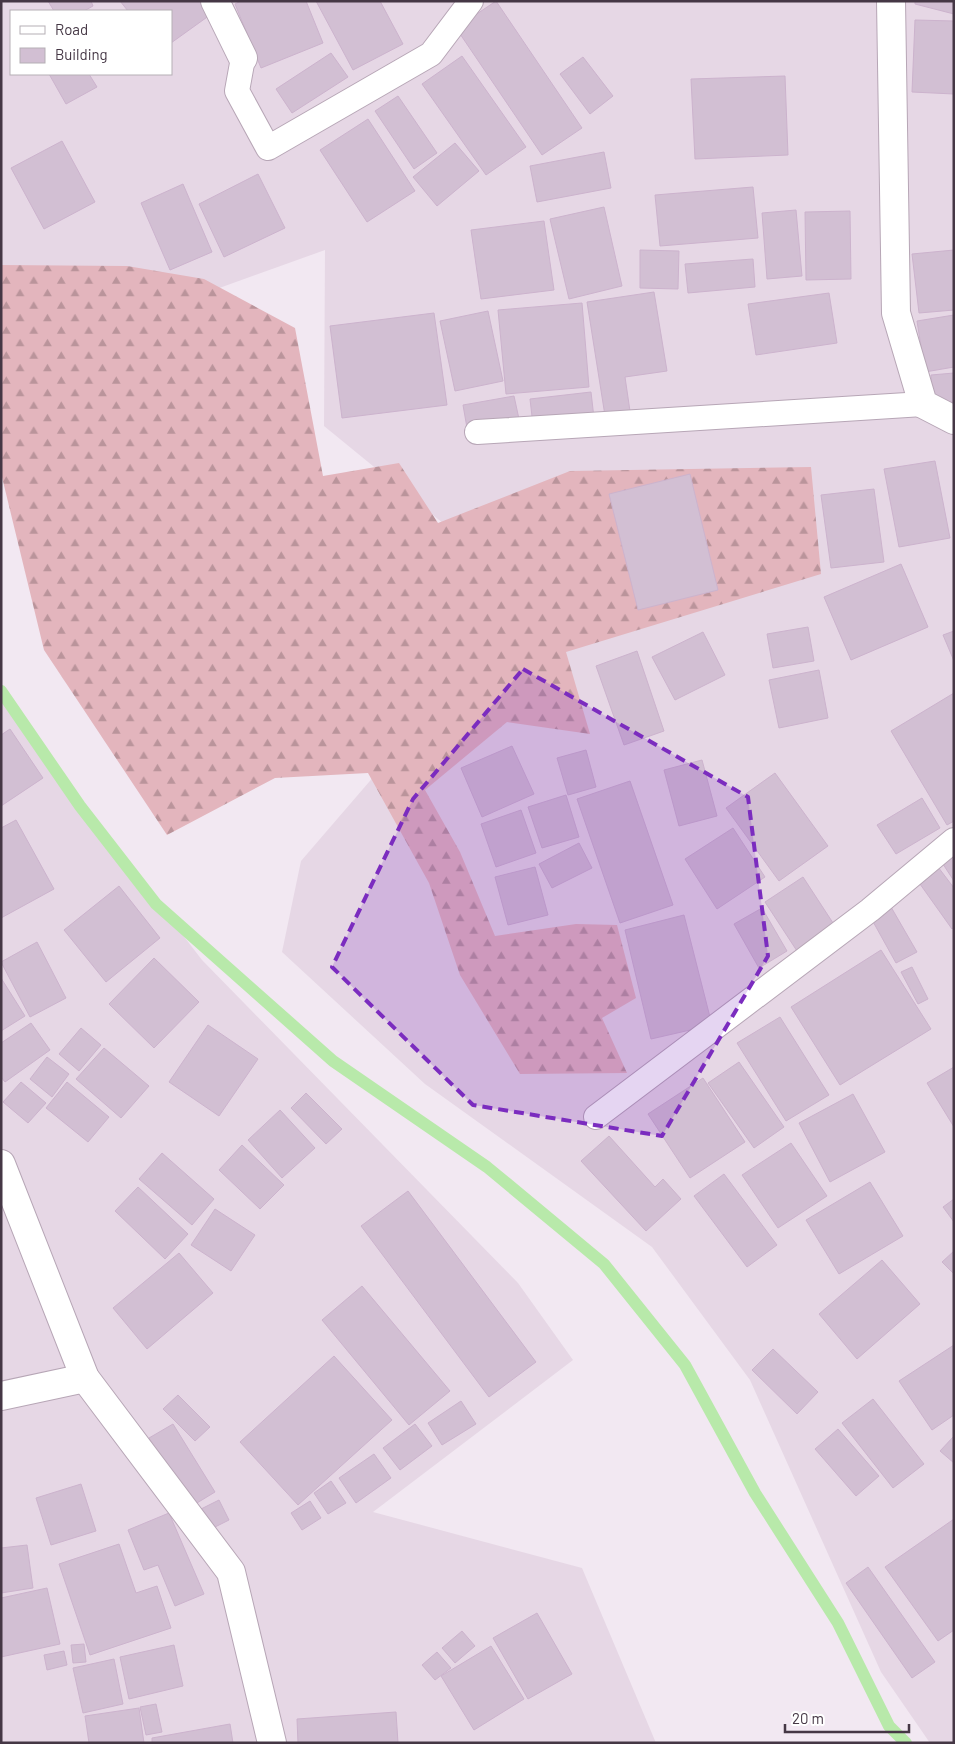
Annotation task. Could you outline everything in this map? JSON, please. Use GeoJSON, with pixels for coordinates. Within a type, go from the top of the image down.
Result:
{"type":"FeatureCollection","features":[{"type":"Feature","properties":{"kind":"street"},"geometry":{"type":"LineString","coordinates":[[215,1],[243,58]]}},
{"type":"Feature","properties":{"kind":"street"},"geometry":{"type":"LineString","coordinates":[[891,1],[896,313],[923,404],[954,420]]}},
{"type":"Feature","properties":{"kind":"street"},"geometry":{"type":"LineString","coordinates":[[1,1164],[85,1378],[231,1572],[272,1743]]}},
{"type":"Feature","properties":{"kind":"street"},"geometry":{"type":"LineString","coordinates":[[1,1396],[85,1378]]}},
{"type":"Feature","properties":{"kind":"lane"},"geometry":{"type":"LineString","coordinates":[[243,58],[237,91],[268,148],[431,54],[471,1]]}},
{"type":"Feature","properties":{"kind":"lane"},"geometry":{"type":"LineString","coordinates":[[477,432],[923,404]]}},
{"type":"Feature","properties":{"kind":"lane"},"geometry":{"type":"LineString","coordinates":[[596,1117],[870,910],[954,840]]}},
{"type":"Feature","properties":{"kind":"highlighted area"},"geometry":{"type":"Polygon","coordinates":[[[523,669],[748,797],[768,956],[662,1136],[473,1105],[332,967],[413,799],[523,669]]]}},
{"type":"Feature","properties":{"kind":"shaded area"},"geometry":{"type":"Polygon","coordinates":[[[1,1],[954,1],[954,1743],[930,1743],[881,1672],[750,1380],[652,1247],[425,1084],[282,952],[301,861],[437,703],[493,564],[324,426],[325,250],[175,304],[1,274],[1,1]]]}},
{"type":"Feature","properties":{"kind":"shaded area"},"geometry":{"type":"Polygon","coordinates":[[[1,699],[202,960],[518,1283],[573,1360],[373,1512],[582,1568],[656,1743],[1,1743],[1,699]]]}},
{"type":"Feature","properties":{"kind":"green space"},"geometry":{"type":"Polygon","coordinates":[[[1,265],[127,266],[204,279],[295,328],[323,476],[399,463],[438,523],[570,471],[811,467],[821,574],[566,652],[590,734],[507,722],[425,790],[460,852],[495,936],[576,924],[617,925],[636,998],[602,1018],[627,1073],[520,1074],[460,975],[429,883],[368,773],[275,778],[167,835],[44,650],[1,473],[1,265]]]}},
{"type":"Feature","properties":{"kind":"building"},"geometry":{"type":"Polygon","coordinates":[[[48,1],[91,1],[93,6],[86,10],[53,10],[48,1]]]}},
{"type":"Feature","properties":{"kind":"building"},"geometry":{"type":"Polygon","coordinates":[[[120,1],[200,1],[210,15],[172,42],[172,10],[127,10],[120,1]]]}},
{"type":"Feature","properties":{"kind":"building"},"geometry":{"type":"Polygon","coordinates":[[[241,1],[306,1],[323,43],[261,68],[235,4],[241,1]]]}},
{"type":"Feature","properties":{"kind":"building"},"geometry":{"type":"Polygon","coordinates":[[[316,1],[380,1],[403,44],[353,70],[316,1]]]}},
{"type":"Feature","properties":{"kind":"building"},"geometry":{"type":"Polygon","coordinates":[[[496,1],[582,128],[542,155],[456,28],[496,1]]]}},
{"type":"Feature","properties":{"kind":"building"},"geometry":{"type":"Polygon","coordinates":[[[915,1],[954,1],[954,14],[915,4],[915,1]]]}},
{"type":"Feature","properties":{"kind":"building"},"geometry":{"type":"Polygon","coordinates":[[[915,20],[954,21],[954,94],[912,92],[915,20]]]}},
{"type":"Feature","properties":{"kind":"building"},"geometry":{"type":"Polygon","coordinates":[[[331,53],[348,77],[292,113],[276,89],[331,53]]]}},
{"type":"Feature","properties":{"kind":"building"},"geometry":{"type":"Polygon","coordinates":[[[462,56],[526,147],[486,175],[422,84],[462,56]]]}},
{"type":"Feature","properties":{"kind":"building"},"geometry":{"type":"Polygon","coordinates":[[[583,57],[613,96],[590,114],[560,74],[583,57]]]}},
{"type":"Feature","properties":{"kind":"building"},"geometry":{"type":"Polygon","coordinates":[[[50,75],[90,75],[97,87],[66,104],[50,75]]]}},
{"type":"Feature","properties":{"kind":"building"},"geometry":{"type":"Polygon","coordinates":[[[785,76],[788,155],[695,159],[691,79],[785,76]]]}},
{"type":"Feature","properties":{"kind":"building"},"geometry":{"type":"Polygon","coordinates":[[[398,96],[437,153],[414,169],[375,111],[398,96]]]}},
{"type":"Feature","properties":{"kind":"building"},"geometry":{"type":"Polygon","coordinates":[[[368,119],[415,191],[367,222],[320,150],[368,119]]]}},
{"type":"Feature","properties":{"kind":"building"},"geometry":{"type":"Polygon","coordinates":[[[62,141],[95,202],[44,229],[11,168],[62,141]]]}},
{"type":"Feature","properties":{"kind":"building"},"geometry":{"type":"Polygon","coordinates":[[[455,143],[479,171],[437,206],[413,177],[455,143]]]}},
{"type":"Feature","properties":{"kind":"building"},"geometry":{"type":"Polygon","coordinates":[[[604,152],[611,188],[537,202],[530,166],[604,152]]]}},
{"type":"Feature","properties":{"kind":"building"},"geometry":{"type":"Polygon","coordinates":[[[258,174],[285,228],[224,257],[199,204],[258,174]]]}},
{"type":"Feature","properties":{"kind":"building"},"geometry":{"type":"Polygon","coordinates":[[[183,184],[212,252],[170,270],[141,203],[183,184]]]}},
{"type":"Feature","properties":{"kind":"building"},"geometry":{"type":"Polygon","coordinates":[[[753,187],[758,238],[660,246],[655,195],[753,187]]]}},
{"type":"Feature","properties":{"kind":"building"},"geometry":{"type":"Polygon","coordinates":[[[604,207],[622,286],[569,299],[550,219],[604,207]]]}},
{"type":"Feature","properties":{"kind":"building"},"geometry":{"type":"Polygon","coordinates":[[[796,210],[802,276],[767,279],[762,213],[796,210]]]}},
{"type":"Feature","properties":{"kind":"building"},"geometry":{"type":"Polygon","coordinates":[[[850,211],[851,279],[806,280],[805,212],[850,211]]]}},
{"type":"Feature","properties":{"kind":"building"},"geometry":{"type":"Polygon","coordinates":[[[544,221],[554,290],[481,299],[471,230],[544,221]]]}},
{"type":"Feature","properties":{"kind":"building"},"geometry":{"type":"Polygon","coordinates":[[[640,250],[679,251],[678,289],[640,288],[640,250]]]}},
{"type":"Feature","properties":{"kind":"building"},"geometry":{"type":"Polygon","coordinates":[[[954,250],[954,310],[919,313],[912,254],[954,250]]]}},
{"type":"Feature","properties":{"kind":"building"},"geometry":{"type":"Polygon","coordinates":[[[753,259],[755,287],[688,293],[685,264],[753,259]]]}},
{"type":"Feature","properties":{"kind":"building"},"geometry":{"type":"Polygon","coordinates":[[[654,292],[667,371],[625,377],[631,418],[606,422],[587,302],[654,292]]]}},
{"type":"Feature","properties":{"kind":"building"},"geometry":{"type":"Polygon","coordinates":[[[829,293],[837,343],[756,355],[748,304],[829,293]]]}},
{"type":"Feature","properties":{"kind":"building"},"geometry":{"type":"Polygon","coordinates":[[[582,303],[589,387],[506,394],[498,310],[582,303]]]}},
{"type":"Feature","properties":{"kind":"building"},"geometry":{"type":"Polygon","coordinates":[[[488,311],[503,381],[455,391],[440,321],[488,311]]]}},
{"type":"Feature","properties":{"kind":"building"},"geometry":{"type":"Polygon","coordinates":[[[434,313],[447,405],[342,418],[330,326],[434,313]]]}},
{"type":"Feature","properties":{"kind":"building"},"geometry":{"type":"Polygon","coordinates":[[[954,315],[954,367],[925,372],[917,321],[954,315]]]}},
{"type":"Feature","properties":{"kind":"building"},"geometry":{"type":"Polygon","coordinates":[[[954,373],[954,402],[933,404],[931,375],[954,373]]]}},
{"type":"Feature","properties":{"kind":"building"},"geometry":{"type":"Polygon","coordinates":[[[591,392],[594,418],[533,425],[530,399],[591,392]]]}},
{"type":"Feature","properties":{"kind":"building"},"geometry":{"type":"Polygon","coordinates":[[[514,396],[519,419],[467,428],[463,405],[514,396]]]}},
{"type":"Feature","properties":{"kind":"building"},"geometry":{"type":"Polygon","coordinates":[[[935,461],[950,538],[899,547],[884,469],[935,461]]]}},
{"type":"Feature","properties":{"kind":"building"},"geometry":{"type":"Polygon","coordinates":[[[690,474],[718,590],[638,610],[609,494],[690,474]]]}},
{"type":"Feature","properties":{"kind":"building"},"geometry":{"type":"Polygon","coordinates":[[[874,489],[884,562],[831,568],[821,495],[874,489]]]}},
{"type":"Feature","properties":{"kind":"building"},"geometry":{"type":"Polygon","coordinates":[[[901,564],[928,627],[851,660],[824,597],[901,564]]]}},
{"type":"Feature","properties":{"kind":"building"},"geometry":{"type":"Polygon","coordinates":[[[808,627],[814,661],[773,668],[767,634],[808,627]]]}},
{"type":"Feature","properties":{"kind":"building"},"geometry":{"type":"Polygon","coordinates":[[[954,631],[954,661],[943,635],[954,631]]]}},
{"type":"Feature","properties":{"kind":"building"},"geometry":{"type":"Polygon","coordinates":[[[703,632],[725,675],[675,700],[652,657],[703,632]]]}},
{"type":"Feature","properties":{"kind":"building"},"geometry":{"type":"Polygon","coordinates":[[[637,651],[664,731],[624,745],[596,666],[637,651]]]}},
{"type":"Feature","properties":{"kind":"building"},"geometry":{"type":"Polygon","coordinates":[[[819,670],[828,718],[779,728],[769,680],[819,670]]]}},
{"type":"Feature","properties":{"kind":"building"},"geometry":{"type":"Polygon","coordinates":[[[954,693],[954,821],[947,825],[891,731],[954,693]]]}},
{"type":"Feature","properties":{"kind":"building"},"geometry":{"type":"Polygon","coordinates":[[[10,729],[43,778],[1,806],[1,735],[10,729]]]}},
{"type":"Feature","properties":{"kind":"building"},"geometry":{"type":"Polygon","coordinates":[[[512,746],[534,794],[482,817],[461,768],[512,746]]]}},
{"type":"Feature","properties":{"kind":"building"},"geometry":{"type":"Polygon","coordinates":[[[586,750],[596,787],[568,795],[557,758],[586,750]]]}},
{"type":"Feature","properties":{"kind":"building"},"geometry":{"type":"Polygon","coordinates":[[[702,760],[717,816],[679,826],[664,770],[702,760]]]}},
{"type":"Feature","properties":{"kind":"building"},"geometry":{"type":"Polygon","coordinates":[[[775,773],[828,846],[779,881],[726,808],[775,773]]]}},
{"type":"Feature","properties":{"kind":"building"},"geometry":{"type":"Polygon","coordinates":[[[630,781],[673,905],[620,923],[577,799],[630,781]]]}},
{"type":"Feature","properties":{"kind":"building"},"geometry":{"type":"Polygon","coordinates":[[[566,795],[579,837],[542,848],[528,807],[566,795]]]}},
{"type":"Feature","properties":{"kind":"building"},"geometry":{"type":"Polygon","coordinates":[[[922,798],[940,828],[896,854],[877,825],[922,798]]]}},
{"type":"Feature","properties":{"kind":"building"},"geometry":{"type":"Polygon","coordinates":[[[521,810],[536,853],[496,867],[481,824],[521,810]]]}},
{"type":"Feature","properties":{"kind":"building"},"geometry":{"type":"Polygon","coordinates":[[[16,820],[54,889],[1,918],[1,828],[16,820]]]}},
{"type":"Feature","properties":{"kind":"building"},"geometry":{"type":"Polygon","coordinates":[[[733,828],[765,877],[717,909],[685,859],[733,828]]]}},
{"type":"Feature","properties":{"kind":"building"},"geometry":{"type":"Polygon","coordinates":[[[579,843],[592,868],[552,888],[539,864],[579,843]]]}},
{"type":"Feature","properties":{"kind":"building"},"geometry":{"type":"Polygon","coordinates":[[[954,849],[954,881],[939,858],[954,849]]]}},
{"type":"Feature","properties":{"kind":"building"},"geometry":{"type":"Polygon","coordinates":[[[935,863],[954,888],[954,927],[952,929],[915,877],[935,863]]]}},
{"type":"Feature","properties":{"kind":"building"},"geometry":{"type":"Polygon","coordinates":[[[535,867],[548,915],[508,925],[495,877],[535,867]]]}},
{"type":"Feature","properties":{"kind":"building"},"geometry":{"type":"Polygon","coordinates":[[[803,877],[835,926],[797,951],[765,902],[803,877]]]}},
{"type":"Feature","properties":{"kind":"building"},"geometry":{"type":"Polygon","coordinates":[[[119,886],[160,938],[106,982],[64,930],[119,886]]]}},
{"type":"Feature","properties":{"kind":"building"},"geometry":{"type":"Polygon","coordinates":[[[891,907],[917,952],[896,963],[871,918],[891,907]]]}},
{"type":"Feature","properties":{"kind":"building"},"geometry":{"type":"Polygon","coordinates":[[[762,908],[787,951],[759,968],[734,924],[762,908]]]}},
{"type":"Feature","properties":{"kind":"building"},"geometry":{"type":"Polygon","coordinates":[[[684,915],[712,1025],[651,1039],[625,930],[684,915]]]}},
{"type":"Feature","properties":{"kind":"building"},"geometry":{"type":"Polygon","coordinates":[[[37,942],[66,998],[30,1017],[1,962],[37,942]]]}},
{"type":"Feature","properties":{"kind":"building"},"geometry":{"type":"Polygon","coordinates":[[[881,950],[931,1029],[840,1085],[791,1007],[881,950]]]}},
{"type":"Feature","properties":{"kind":"building"},"geometry":{"type":"Polygon","coordinates":[[[154,958],[199,1002],[154,1048],[109,1004],[154,958]]]}},
{"type":"Feature","properties":{"kind":"building"},"geometry":{"type":"Polygon","coordinates":[[[912,967],[928,999],[918,1004],[901,972],[912,967]]]}},
{"type":"Feature","properties":{"kind":"building"},"geometry":{"type":"Polygon","coordinates":[[[1,978],[25,1016],[1,1031],[1,978]]]}},
{"type":"Feature","properties":{"kind":"building"},"geometry":{"type":"Polygon","coordinates":[[[780,1017],[829,1095],[786,1121],[737,1043],[780,1017]]]}},
{"type":"Feature","properties":{"kind":"building"},"geometry":{"type":"Polygon","coordinates":[[[31,1023],[50,1050],[5,1082],[1,1077],[1,1043],[31,1023]]]}},
{"type":"Feature","properties":{"kind":"building"},"geometry":{"type":"Polygon","coordinates":[[[208,1025],[258,1059],[219,1116],[169,1082],[208,1025]]]}},
{"type":"Feature","properties":{"kind":"building"},"geometry":{"type":"Polygon","coordinates":[[[81,1028],[101,1045],[79,1071],[59,1054],[81,1028]]]}},
{"type":"Feature","properties":{"kind":"building"},"geometry":{"type":"Polygon","coordinates":[[[104,1048],[149,1086],[121,1118],[76,1079],[104,1048]]]}},
{"type":"Feature","properties":{"kind":"building"},"geometry":{"type":"Polygon","coordinates":[[[47,1057],[69,1074],[52,1097],[30,1079],[47,1057]]]}},
{"type":"Feature","properties":{"kind":"building"},"geometry":{"type":"Polygon","coordinates":[[[739,1062],[784,1127],[754,1148],[708,1083],[739,1062]]]}},
{"type":"Feature","properties":{"kind":"building"},"geometry":{"type":"Polygon","coordinates":[[[954,1067],[954,1127],[927,1083],[954,1067]]]}},
{"type":"Feature","properties":{"kind":"building"},"geometry":{"type":"Polygon","coordinates":[[[703,1078],[745,1142],[690,1178],[648,1114],[703,1078]]]}},
{"type":"Feature","properties":{"kind":"building"},"geometry":{"type":"Polygon","coordinates":[[[21,1082],[46,1103],[28,1123],[3,1102],[21,1082]]]}},
{"type":"Feature","properties":{"kind":"building"},"geometry":{"type":"Polygon","coordinates":[[[67,1082],[109,1117],[88,1142],[46,1108],[67,1082]]]}},
{"type":"Feature","properties":{"kind":"building"},"geometry":{"type":"Polygon","coordinates":[[[306,1093],[342,1129],[326,1144],[291,1108],[306,1093]]]}},
{"type":"Feature","properties":{"kind":"building"},"geometry":{"type":"Polygon","coordinates":[[[853,1094],[885,1152],[830,1182],[799,1123],[853,1094]]]}},
{"type":"Feature","properties":{"kind":"building"},"geometry":{"type":"Polygon","coordinates":[[[280,1110],[315,1148],[282,1178],[248,1140],[280,1110]]]}},
{"type":"Feature","properties":{"kind":"building"},"geometry":{"type":"Polygon","coordinates":[[[609,1136],[655,1187],[663,1179],[681,1199],[646,1231],[581,1161],[609,1136]]]}},
{"type":"Feature","properties":{"kind":"building"},"geometry":{"type":"Polygon","coordinates":[[[791,1143],[827,1196],[778,1228],[742,1175],[791,1143]]]}},
{"type":"Feature","properties":{"kind":"building"},"geometry":{"type":"Polygon","coordinates":[[[242,1145],[284,1185],[260,1209],[219,1170],[242,1145]]]}},
{"type":"Feature","properties":{"kind":"building"},"geometry":{"type":"Polygon","coordinates":[[[162,1153],[214,1199],[192,1225],[139,1179],[162,1153]]]}},
{"type":"Feature","properties":{"kind":"building"},"geometry":{"type":"Polygon","coordinates":[[[724,1174],[777,1245],[747,1267],[694,1196],[724,1174]]]}},
{"type":"Feature","properties":{"kind":"building"},"geometry":{"type":"Polygon","coordinates":[[[870,1182],[903,1236],[839,1274],[806,1220],[870,1182]]]}},
{"type":"Feature","properties":{"kind":"building"},"geometry":{"type":"Polygon","coordinates":[[[138,1187],[188,1234],[165,1259],[115,1211],[138,1187]]]}},
{"type":"Feature","properties":{"kind":"building"},"geometry":{"type":"Polygon","coordinates":[[[408,1191],[536,1362],[489,1397],[361,1226],[408,1191]]]}},
{"type":"Feature","properties":{"kind":"building"},"geometry":{"type":"Polygon","coordinates":[[[954,1199],[954,1222],[943,1207],[954,1199]]]}},
{"type":"Feature","properties":{"kind":"building"},"geometry":{"type":"Polygon","coordinates":[[[215,1209],[255,1235],[231,1271],[191,1245],[215,1209]]]}},
{"type":"Feature","properties":{"kind":"building"},"geometry":{"type":"Polygon","coordinates":[[[954,1251],[954,1274],[942,1262],[954,1251]]]}},
{"type":"Feature","properties":{"kind":"building"},"geometry":{"type":"Polygon","coordinates":[[[179,1253],[213,1293],[147,1349],[113,1308],[179,1253]]]}},
{"type":"Feature","properties":{"kind":"building"},"geometry":{"type":"Polygon","coordinates":[[[882,1260],[920,1304],[857,1359],[819,1314],[882,1260]]]}},
{"type":"Feature","properties":{"kind":"building"},"geometry":{"type":"Polygon","coordinates":[[[362,1286],[450,1391],[409,1425],[322,1320],[362,1286]]]}},
{"type":"Feature","properties":{"kind":"building"},"geometry":{"type":"Polygon","coordinates":[[[954,1345],[954,1415],[932,1430],[899,1381],[954,1345]]]}},
{"type":"Feature","properties":{"kind":"building"},"geometry":{"type":"Polygon","coordinates":[[[773,1349],[818,1392],[797,1414],[752,1370],[773,1349]]]}},
{"type":"Feature","properties":{"kind":"building"},"geometry":{"type":"Polygon","coordinates":[[[334,1356],[392,1420],[298,1505],[240,1442],[334,1356]]]}},
{"type":"Feature","properties":{"kind":"building"},"geometry":{"type":"Polygon","coordinates":[[[178,1395],[210,1427],[195,1441],[163,1409],[178,1395]]]}},
{"type":"Feature","properties":{"kind":"building"},"geometry":{"type":"Polygon","coordinates":[[[873,1399],[924,1464],[893,1488],[842,1423],[873,1399]]]}},
{"type":"Feature","properties":{"kind":"building"},"geometry":{"type":"Polygon","coordinates":[[[461,1401],[476,1424],[442,1445],[428,1423],[461,1401]]]}},
{"type":"Feature","properties":{"kind":"building"},"geometry":{"type":"Polygon","coordinates":[[[173,1424],[215,1492],[192,1506],[149,1438],[173,1424]]]}},
{"type":"Feature","properties":{"kind":"building"},"geometry":{"type":"Polygon","coordinates":[[[415,1424],[432,1446],[400,1470],[383,1448],[415,1424]]]}},
{"type":"Feature","properties":{"kind":"building"},"geometry":{"type":"Polygon","coordinates":[[[838,1429],[879,1476],[856,1496],[815,1449],[838,1429]]]}},
{"type":"Feature","properties":{"kind":"building"},"geometry":{"type":"Polygon","coordinates":[[[954,1436],[954,1463],[940,1451],[954,1436]]]}},
{"type":"Feature","properties":{"kind":"building"},"geometry":{"type":"Polygon","coordinates":[[[374,1454],[391,1478],[356,1503],[339,1478],[374,1454]]]}},
{"type":"Feature","properties":{"kind":"building"},"geometry":{"type":"Polygon","coordinates":[[[331,1481],[346,1503],[328,1514],[314,1493],[331,1481]]]}},
{"type":"Feature","properties":{"kind":"building"},"geometry":{"type":"Polygon","coordinates":[[[81,1484],[96,1531],[51,1545],[36,1498],[81,1484]]]}},
{"type":"Feature","properties":{"kind":"building"},"geometry":{"type":"Polygon","coordinates":[[[219,1500],[229,1520],[209,1530],[199,1510],[219,1500]]]}},
{"type":"Feature","properties":{"kind":"building"},"geometry":{"type":"Polygon","coordinates":[[[310,1501],[321,1518],[302,1530],[291,1513],[310,1501]]]}},
{"type":"Feature","properties":{"kind":"building"},"geometry":{"type":"Polygon","coordinates":[[[169,1513],[204,1594],[175,1606],[158,1565],[144,1570],[128,1530],[169,1513]]]}},
{"type":"Feature","properties":{"kind":"building"},"geometry":{"type":"Polygon","coordinates":[[[954,1519],[954,1630],[938,1641],[885,1567],[954,1519]]]}},
{"type":"Feature","properties":{"kind":"building"},"geometry":{"type":"Polygon","coordinates":[[[119,1544],[136,1593],[157,1586],[171,1628],[90,1655],[59,1564],[119,1544]]]}},
{"type":"Feature","properties":{"kind":"building"},"geometry":{"type":"Polygon","coordinates":[[[27,1545],[33,1588],[1,1593],[1,1548],[27,1545]]]}},
{"type":"Feature","properties":{"kind":"building"},"geometry":{"type":"Polygon","coordinates":[[[868,1567],[935,1662],[912,1678],[846,1583],[868,1567]]]}},
{"type":"Feature","properties":{"kind":"building"},"geometry":{"type":"Polygon","coordinates":[[[47,1588],[60,1644],[1,1657],[1,1598],[47,1588]]]}},
{"type":"Feature","properties":{"kind":"building"},"geometry":{"type":"Polygon","coordinates":[[[537,1613],[572,1674],[528,1699],[493,1638],[537,1613]]]}},
{"type":"Feature","properties":{"kind":"building"},"geometry":{"type":"Polygon","coordinates":[[[462,1631],[475,1646],[455,1663],[442,1648],[462,1631]]]}},
{"type":"Feature","properties":{"kind":"building"},"geometry":{"type":"Polygon","coordinates":[[[84,1644],[86,1662],[73,1663],[71,1645],[84,1644]]]}},
{"type":"Feature","properties":{"kind":"building"},"geometry":{"type":"Polygon","coordinates":[[[174,1645],[183,1686],[129,1699],[120,1657],[174,1645]]]}},
{"type":"Feature","properties":{"kind":"building"},"geometry":{"type":"Polygon","coordinates":[[[491,1646],[524,1699],[474,1730],[441,1676],[491,1646]]]}},
{"type":"Feature","properties":{"kind":"building"},"geometry":{"type":"Polygon","coordinates":[[[64,1651],[67,1665],[47,1670],[44,1655],[64,1651]]]}},
{"type":"Feature","properties":{"kind":"building"},"geometry":{"type":"Polygon","coordinates":[[[437,1652],[451,1668],[435,1680],[422,1665],[437,1652]]]}},
{"type":"Feature","properties":{"kind":"building"},"geometry":{"type":"Polygon","coordinates":[[[114,1659],[123,1704],[83,1713],[73,1668],[114,1659]]]}},
{"type":"Feature","properties":{"kind":"building"},"geometry":{"type":"Polygon","coordinates":[[[156,1704],[162,1732],[146,1735],[140,1707],[156,1704]]]}},
{"type":"Feature","properties":{"kind":"building"},"geometry":{"type":"Polygon","coordinates":[[[139,1708],[144,1743],[89,1743],[85,1716],[139,1708]]]}},
{"type":"Feature","properties":{"kind":"building"},"geometry":{"type":"Polygon","coordinates":[[[396,1712],[398,1743],[298,1743],[297,1719],[396,1712]]]}},
{"type":"Feature","properties":{"kind":"building"},"geometry":{"type":"Polygon","coordinates":[[[230,1724],[233,1743],[152,1743],[152,1738],[230,1724]]]}},
{"type":"Feature","properties":{"kind":"waterway"},"geometry":{"type":"LineString","coordinates":[[1,691],[80,806],[156,904],[333,1061],[487,1167],[604,1264],[685,1365],[755,1493],[838,1623],[889,1726],[906,1743]]}}]}
